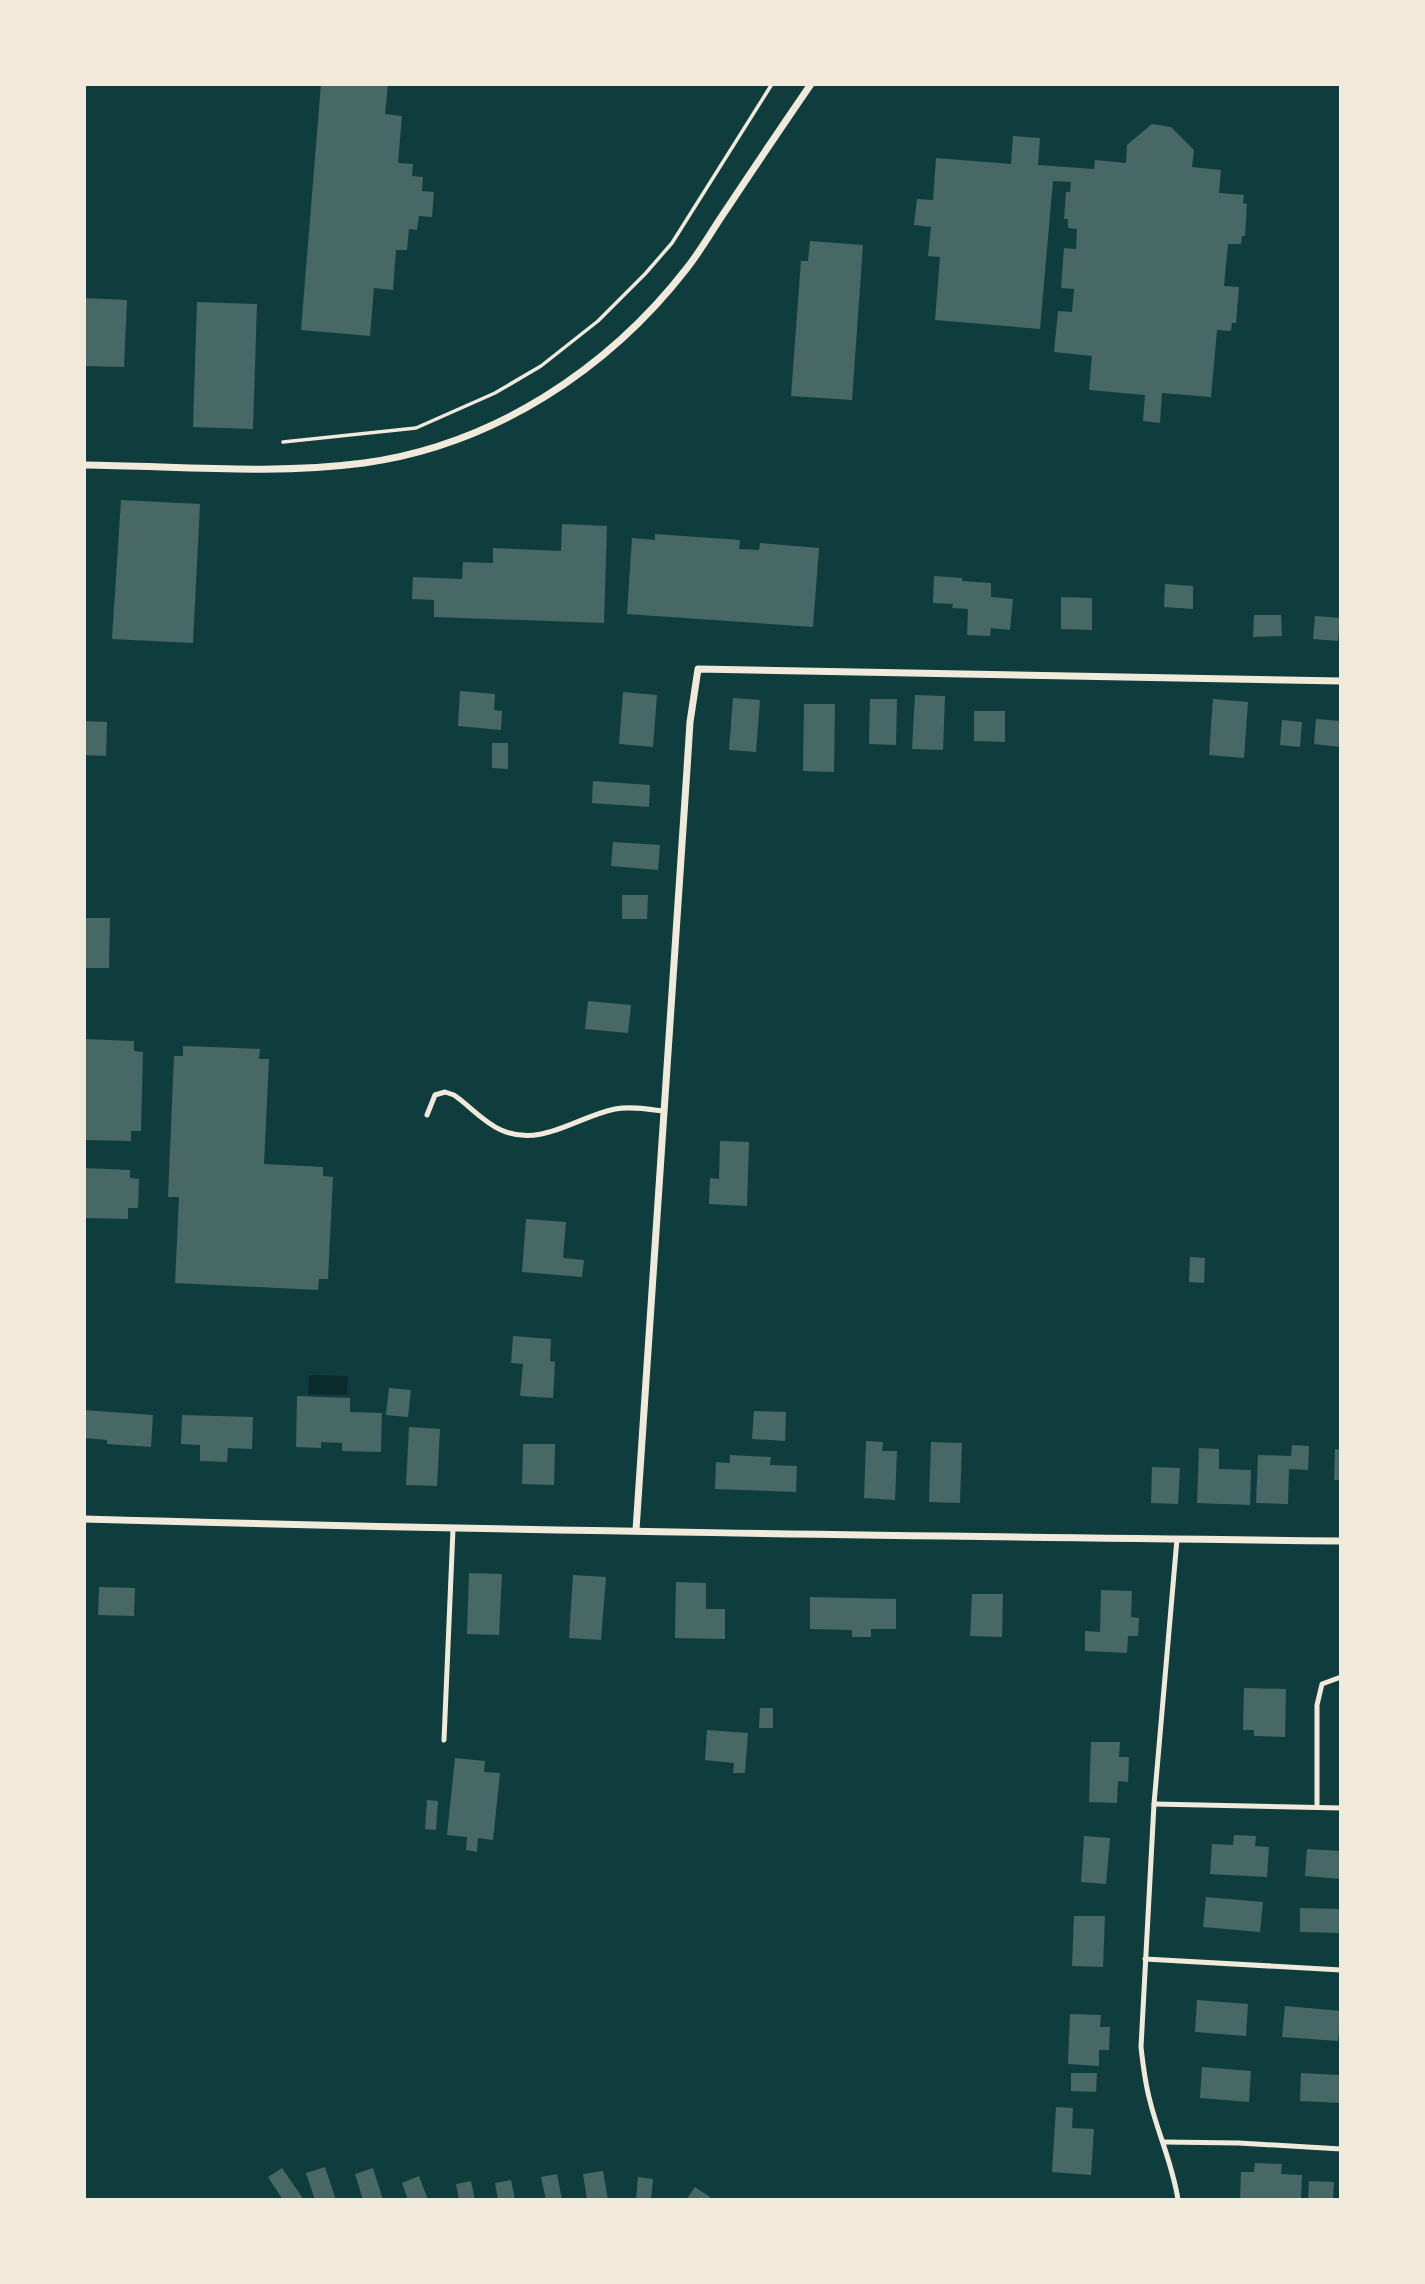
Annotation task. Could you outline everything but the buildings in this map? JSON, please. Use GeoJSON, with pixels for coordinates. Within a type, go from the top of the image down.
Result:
{"type":"FeatureCollection","features":[{"type":"Feature","properties":{"kind":"street"},"geometry":{"type":"LineString","coordinates":[[84,465],[286,468],[363,463],[448,444],[527,408],[587,368],[660,300],[688,267],[810,84]]}},
{"type":"Feature","properties":{"kind":"street"},"geometry":{"type":"LineString","coordinates":[[636,1530],[690,722],[698,669],[1341,681]]}},
{"type":"Feature","properties":{"kind":"street"},"geometry":{"type":"LineString","coordinates":[[84,1519],[453,1529],[1341,1541]]}},
{"type":"Feature","properties":{"kind":"lane"},"geometry":{"type":"LineString","coordinates":[[427,1115],[435,1095],[445,1093],[454,1095],[500,1130],[519,1136],[536,1137],[594,1114],[618,1108],[663,1111]]}},
{"type":"Feature","properties":{"kind":"lane"},"geometry":{"type":"LineString","coordinates":[[444,1740],[453,1529]]}},
{"type":"Feature","properties":{"kind":"lane"},"geometry":{"type":"LineString","coordinates":[[1177,1539],[1154,1804],[1141,2047],[1150,2102],[1174,2174],[1178,2200]]}},
{"type":"Feature","properties":{"kind":"lane"},"geometry":{"type":"LineString","coordinates":[[1317,1807],[1317,1705],[1322,1685],[1341,1677]]}},
{"type":"Feature","properties":{"kind":"lane"},"geometry":{"type":"LineString","coordinates":[[1154,1804],[1341,1808]]}},
{"type":"Feature","properties":{"kind":"lane"},"geometry":{"type":"LineString","coordinates":[[1145,1959],[1341,1970]]}},
{"type":"Feature","properties":{"kind":"lane"},"geometry":{"type":"LineString","coordinates":[[1164,2142],[1341,2149]]}},
{"type":"Feature","properties":{"kind":"path"},"geometry":{"type":"LineString","coordinates":[[283,442],[416,428],[495,394],[541,366],[598,320],[672,243],[772,84]]}},
{"type":"Feature","properties":{"kind":"water"},"geometry":{"type":"Polygon","coordinates":[[[309,1375],[348,1376],[347,1395],[308,1394],[309,1375]]]}}]}
